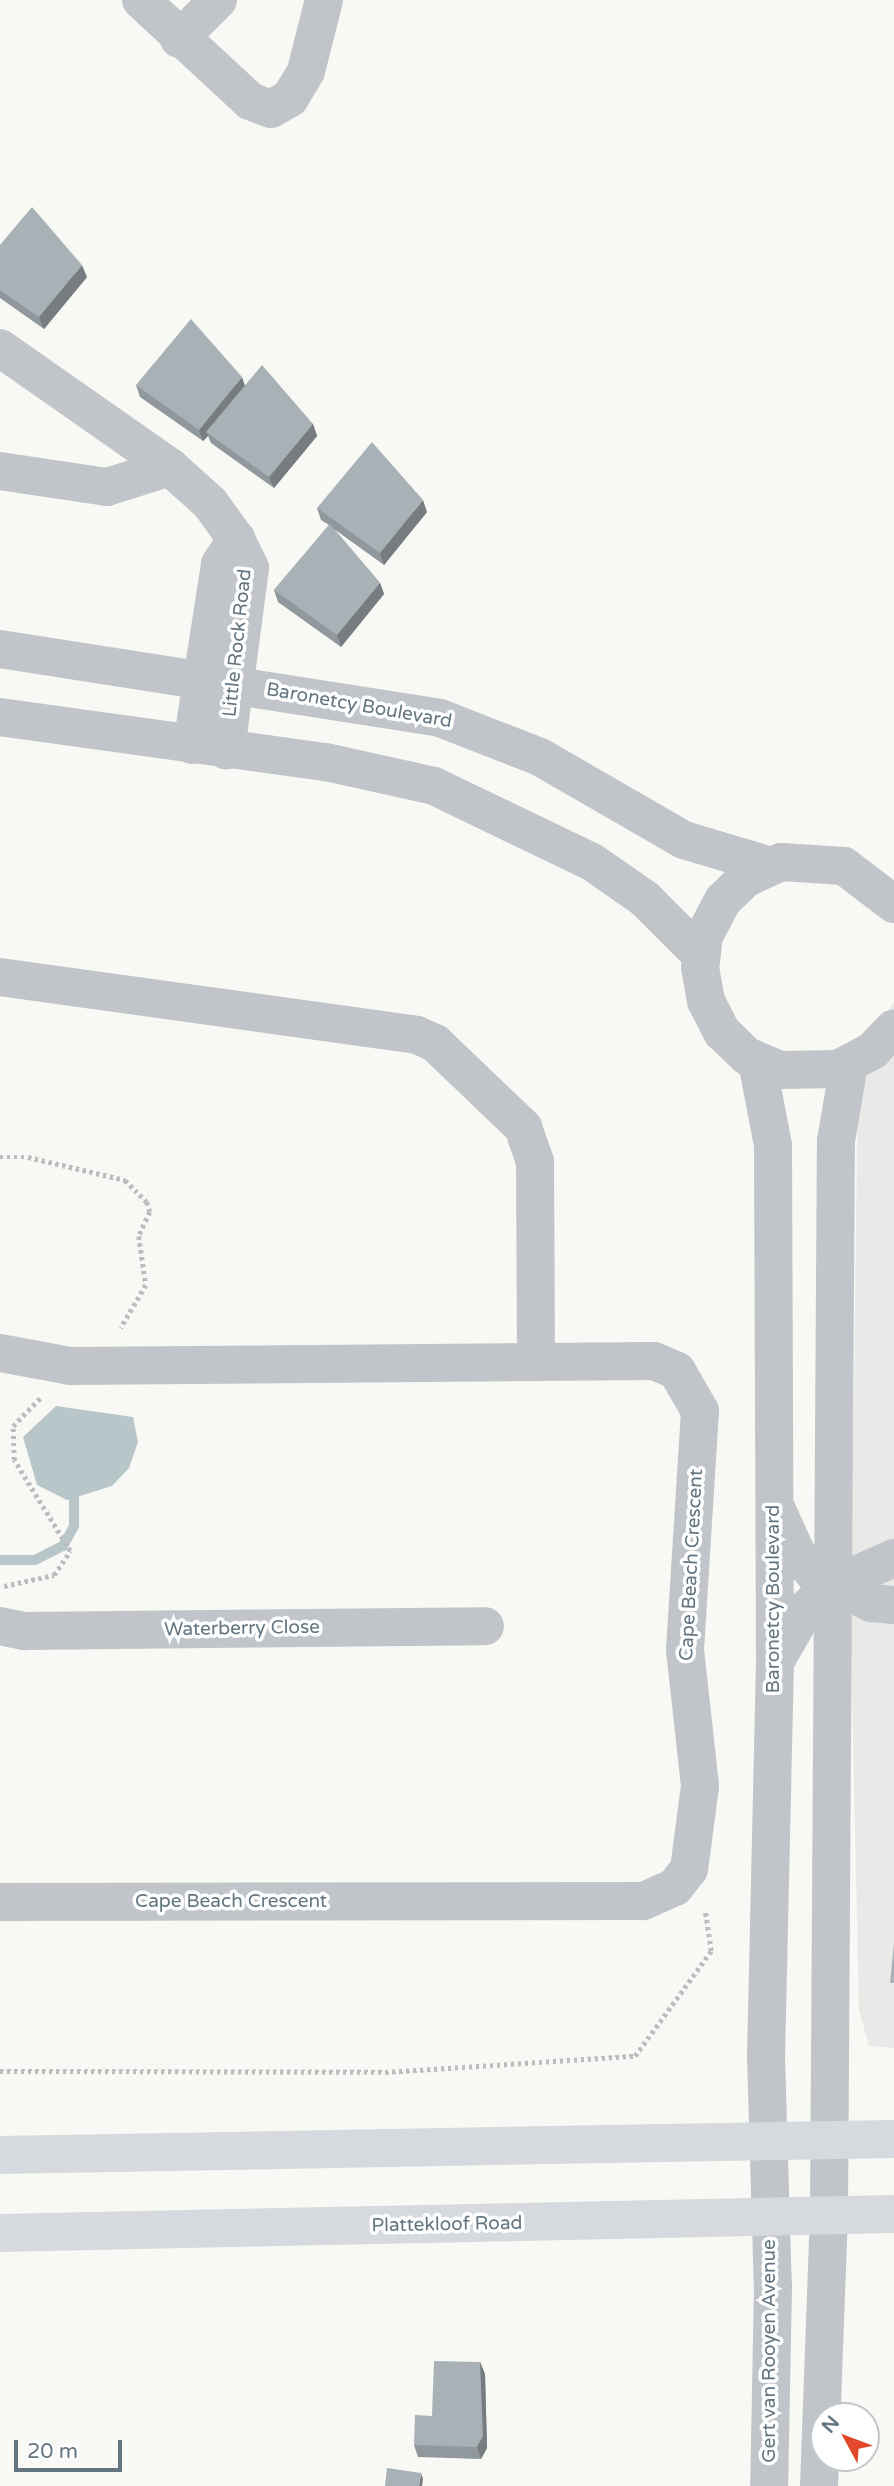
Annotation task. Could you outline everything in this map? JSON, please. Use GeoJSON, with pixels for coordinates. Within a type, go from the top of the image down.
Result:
{"type":"FeatureCollection","features":[{"type":"Feature","properties":{"kind":"main road"},"geometry":{"type":"LineString","coordinates":[[0,2155],[767,2138],[894,2138]]}},
{"type":"Feature","properties":{"kind":"main road","name":"Plattekloof Road"},"geometry":{"type":"LineString","coordinates":[[0,2233],[829,2213],[894,2214]]}},
{"type":"Feature","properties":{"kind":"street"},"geometry":{"type":"LineString","coordinates":[[141,0],[250,101],[271,109],[289,98],[306,71],[324,0]]}},
{"type":"Feature","properties":{"kind":"street"},"geometry":{"type":"LineString","coordinates":[[179,38],[218,0]]}},
{"type":"Feature","properties":{"kind":"street","name":"Little Rock Road"},"geometry":{"type":"LineString","coordinates":[[0,348],[170,467],[210,503],[236,539],[220,564],[218,681],[209,747]]}},
{"type":"Feature","properties":{"kind":"street"},"geometry":{"type":"LineString","coordinates":[[0,471],[107,486],[170,467]]}},
{"type":"Feature","properties":{"kind":"street","name":"Baronetcy Boulevard"},"geometry":{"type":"LineString","coordinates":[[0,649],[218,681],[459,724],[540,757],[684,841],[771,866]]}},
{"type":"Feature","properties":{"kind":"street"},"geometry":{"type":"LineString","coordinates":[[0,717],[409,778],[491,808],[622,881],[701,955]]}},
{"type":"Feature","properties":{"kind":"street"},"geometry":{"type":"LineString","coordinates":[[887,889],[823,860],[771,866],[723,900],[701,955],[710,1012],[729,1041],[757,1062],[803,1074],[849,1064],[894,1028]]}},
{"type":"Feature","properties":{"kind":"street"},"geometry":{"type":"LineString","coordinates":[[0,977],[417,1035],[435,1044],[523,1127],[536,1161],[536,1359]]}},
{"type":"Feature","properties":{"kind":"street","name":"Baronetcy Boulevard"},"geometry":{"type":"LineString","coordinates":[[757,1062],[774,1145],[775,1662],[767,2138],[769,2216]]}},
{"type":"Feature","properties":{"kind":"street"},"geometry":{"type":"LineString","coordinates":[[819,2486],[829,2213],[830,1652],[835,1503],[836,1141],[849,1064]]}},
{"type":"Feature","properties":{"kind":"street","name":"Cape Beach Crescent"},"geometry":{"type":"LineString","coordinates":[[0,1353],[70,1366],[536,1359],[666,1363],[677,1371],[700,1411],[685,1650],[700,1786],[689,1869],[675,1888],[643,1901],[0,1902]]}},
{"type":"Feature","properties":{"kind":"street"},"geometry":{"type":"LineString","coordinates":[[774,1501],[797,1553],[831,1586],[883,1604]]}},
{"type":"Feature","properties":{"kind":"street"},"geometry":{"type":"LineString","coordinates":[[835,1503],[852,1545],[894,1557]]}},
{"type":"Feature","properties":{"kind":"street"},"geometry":{"type":"LineString","coordinates":[[775,1662],[805,1610],[831,1586],[894,1557]]}},
{"type":"Feature","properties":{"kind":"street"},"geometry":{"type":"LineString","coordinates":[[830,1652],[854,1613],[883,1604]]}},
{"type":"Feature","properties":{"kind":"street","name":"Waterberry Close"},"geometry":{"type":"LineString","coordinates":[[0,1626],[24,1631],[485,1626]]}},
{"type":"Feature","properties":{"kind":"street","name":"Gert van Rooyen Avenue"},"geometry":{"type":"LineString","coordinates":[[769,2216],[769,2486]]}},
{"type":"Feature","properties":{"kind":"path"},"geometry":{"type":"LineString","coordinates":[[0,2071],[385,2072],[635,2056],[711,1951],[702,1894],[675,1888]]}},
{"type":"Feature","properties":{"kind":"shaded area"},"geometry":{"type":"Polygon","coordinates":[[[894,1001],[894,2048],[869,2046],[859,2010],[851,1652],[858,1061],[894,1001]]]}},
{"type":"Feature","properties":{"kind":"shaded area"},"geometry":{"type":"Polygon","coordinates":[[[56,1406],[133,1417],[138,1442],[129,1468],[112,1486],[67,1500],[37,1485],[23,1437],[56,1406]]]}},
{"type":"Feature","properties":{"kind":"building"},"geometry":{"type":"Polygon","coordinates":[[[32,207],[82,265],[39,317],[0,290],[0,245],[32,207]]]}},
{"type":"Feature","properties":{"kind":"building"},"geometry":{"type":"Polygon","coordinates":[[[191,319],[242,377],[199,430],[136,385],[191,319]]]}},
{"type":"Feature","properties":{"kind":"building"},"geometry":{"type":"Polygon","coordinates":[[[262,365],[313,424],[269,477],[206,432],[262,365]]]}},
{"type":"Feature","properties":{"kind":"building"},"geometry":{"type":"Polygon","coordinates":[[[372,442],[423,500],[380,553],[317,508],[372,442]]]}},
{"type":"Feature","properties":{"kind":"building"},"geometry":{"type":"Polygon","coordinates":[[[330,524],[380,583],[337,635],[274,590],[330,524]]]}},
{"type":"Feature","properties":{"kind":"building"},"geometry":{"type":"Polygon","coordinates":[[[894,1943],[894,1983],[890,1983],[894,1943]]]}},
{"type":"Feature","properties":{"kind":"building"},"geometry":{"type":"Polygon","coordinates":[[[434,2361],[480,2362],[483,2436],[477,2447],[414,2445],[415,2415],[432,2416],[434,2361]]]}},
{"type":"Feature","properties":{"kind":"building"},"geometry":{"type":"Polygon","coordinates":[[[387,2468],[421,2473],[419,2486],[385,2486],[387,2468]]]}},
{"type":"Feature","properties":{"kind":"waterway"},"geometry":{"type":"LineString","coordinates":[[0,1560],[35,1560],[63,1546],[74,1526],[74,1498]]}}]}
